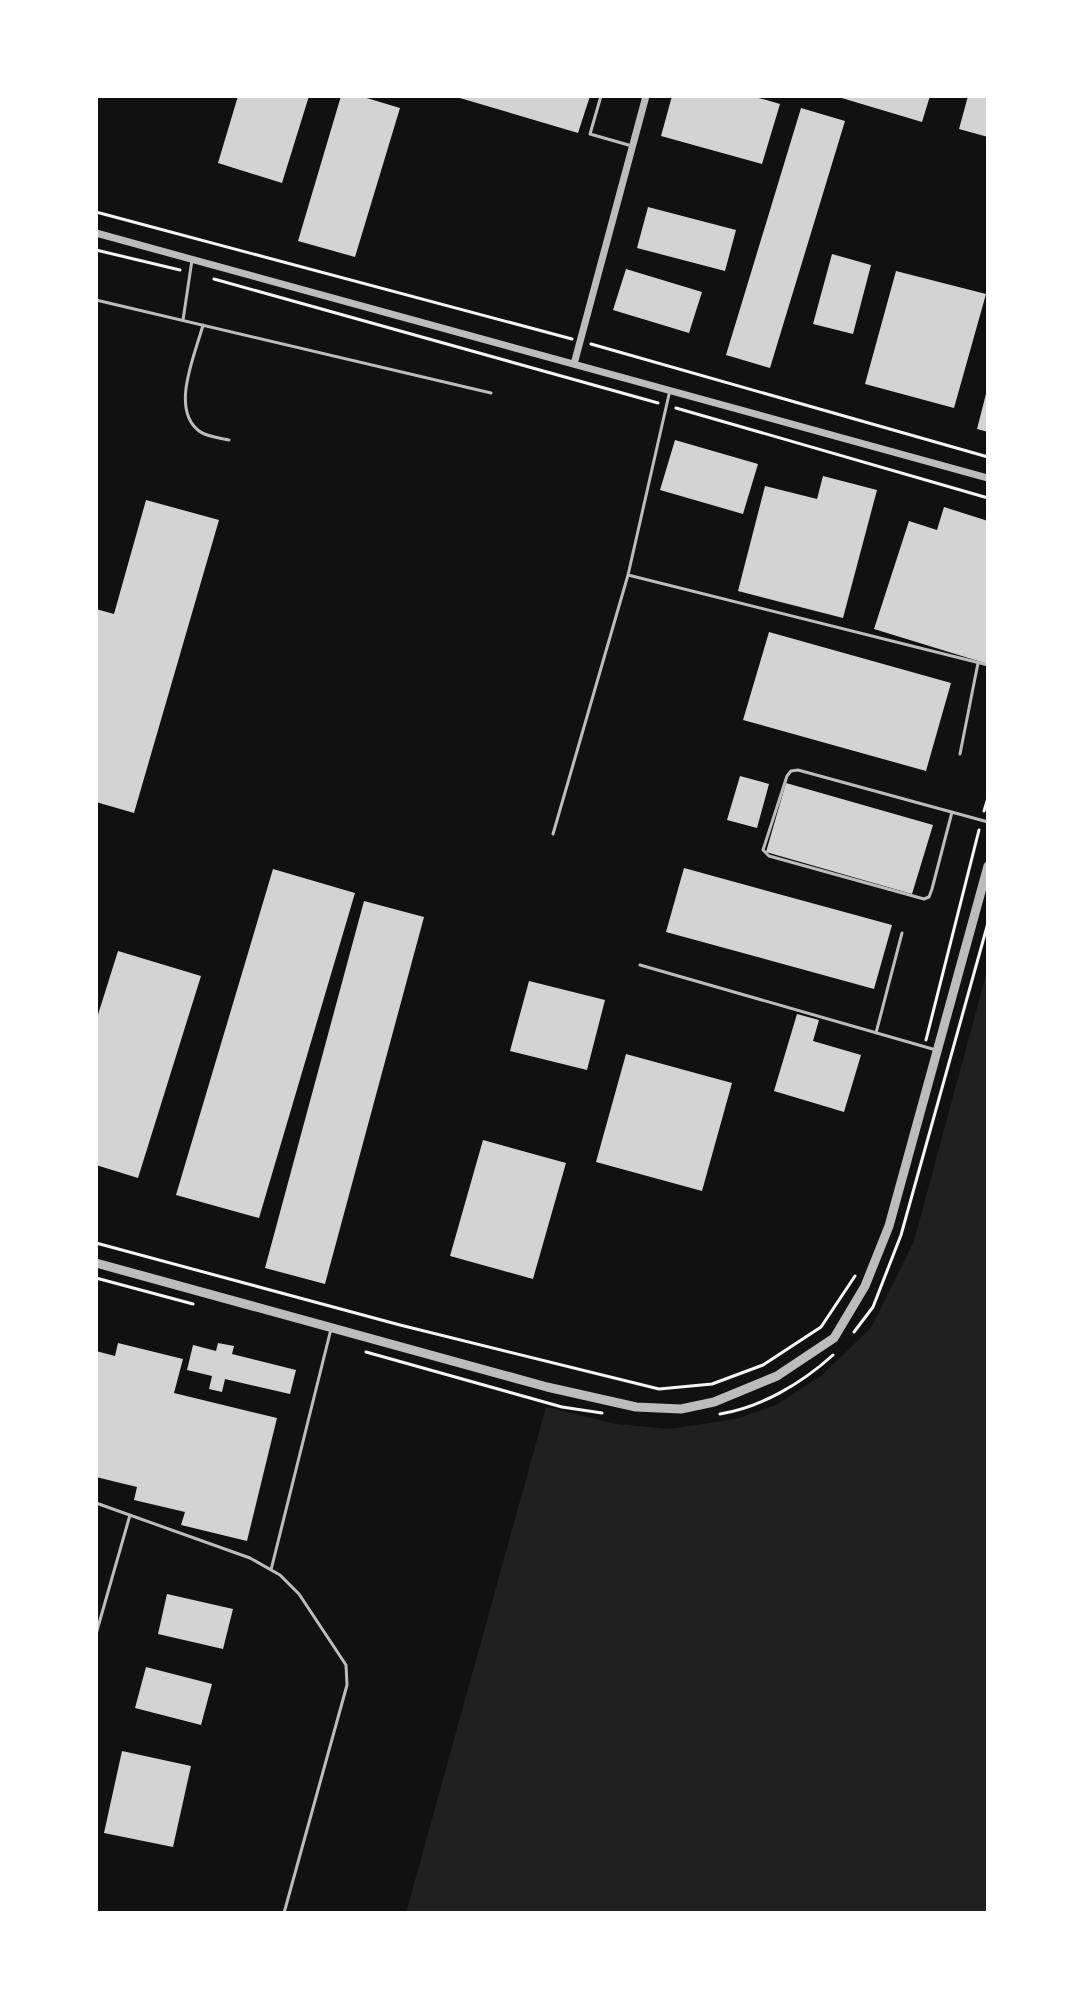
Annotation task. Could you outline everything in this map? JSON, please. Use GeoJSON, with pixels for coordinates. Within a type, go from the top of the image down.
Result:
{"type":"FeatureCollection","features":[{"type":"Feature","properties":{"kind":"street"},"geometry":{"type":"LineString","coordinates":[[574,364],[646,96]]}},
{"type":"Feature","properties":{"kind":"street"},"geometry":{"type":"LineString","coordinates":[[96,233],[988,478]]}},
{"type":"Feature","properties":{"kind":"street"},"geometry":{"type":"LineString","coordinates":[[96,1263],[547,1387],[636,1407],[681,1409],[714,1402],[777,1376],[834,1338],[865,1286],[889,1226],[988,866]]}},
{"type":"Feature","properties":{"kind":"lane"},"geometry":{"type":"LineString","coordinates":[[601,96],[590,134],[632,146]]}},
{"type":"Feature","properties":{"kind":"lane"},"geometry":{"type":"LineString","coordinates":[[183,320],[192,259]]}},
{"type":"Feature","properties":{"kind":"lane"},"geometry":{"type":"LineString","coordinates":[[96,300],[491,393]]}},
{"type":"Feature","properties":{"kind":"lane"},"geometry":{"type":"LineString","coordinates":[[203,325],[183,401],[189,421],[202,433],[229,440]]}},
{"type":"Feature","properties":{"kind":"lane"},"geometry":{"type":"LineString","coordinates":[[553,834],[628,575],[670,390]]}},
{"type":"Feature","properties":{"kind":"lane"},"geometry":{"type":"LineString","coordinates":[[628,575],[988,665]]}},
{"type":"Feature","properties":{"kind":"lane"},"geometry":{"type":"LineString","coordinates":[[960,754],[978,663]]}},
{"type":"Feature","properties":{"kind":"lane"},"geometry":{"type":"LineString","coordinates":[[952,812],[932,889],[929,897],[924,899],[769,856],[763,850],[787,776],[791,771],[798,770],[952,812],[988,822]]}},
{"type":"Feature","properties":{"kind":"lane"},"geometry":{"type":"LineString","coordinates":[[876,1033],[902,933]]}},
{"type":"Feature","properties":{"kind":"lane"},"geometry":{"type":"LineString","coordinates":[[640,965],[937,1050]]}},
{"type":"Feature","properties":{"kind":"lane"},"geometry":{"type":"LineString","coordinates":[[271,1570],[331,1327]]}},
{"type":"Feature","properties":{"kind":"lane"},"geometry":{"type":"LineString","coordinates":[[96,1503],[250,1558],[280,1575],[299,1594],[346,1665],[347,1685],[284,1913]]}},
{"type":"Feature","properties":{"kind":"lane"},"geometry":{"type":"LineString","coordinates":[[96,1634],[130,1515]]}},
{"type":"Feature","properties":{"kind":"path"},"geometry":{"type":"LineString","coordinates":[[96,212],[580,341],[988,457]]}},
{"type":"Feature","properties":{"kind":"path"},"geometry":{"type":"LineString","coordinates":[[96,250],[190,272],[988,498]]}},
{"type":"Feature","properties":{"kind":"path"},"geometry":{"type":"LineString","coordinates":[[924,1047],[988,798]]}},
{"type":"Feature","properties":{"kind":"path"},"geometry":{"type":"LineString","coordinates":[[850,1336],[873,1307],[901,1235],[988,923]]}},
{"type":"Feature","properties":{"kind":"path"},"geometry":{"type":"LineString","coordinates":[[96,1243],[400,1325],[659,1389],[712,1384],[776,1358],[821,1327],[856,1274]]}},
{"type":"Feature","properties":{"kind":"path"},"geometry":{"type":"LineString","coordinates":[[709,1416],[734,1412],[784,1391],[818,1369],[834,1354]]}},
{"type":"Feature","properties":{"kind":"path"},"geometry":{"type":"LineString","coordinates":[[562,1407],[607,1414]]}},
{"type":"Feature","properties":{"kind":"shaded area"},"geometry":{"type":"Polygon","coordinates":[[[988,967],[988,1913],[406,1913],[546,1407],[616,1424],[669,1429],[736,1419],[776,1405],[821,1376],[871,1328],[914,1241],[988,967]]]}},
{"type":"Feature","properties":{"kind":"building"},"geometry":{"type":"Polygon","coordinates":[[[238,96],[309,96],[282,183],[218,163],[238,96]]]}},
{"type":"Feature","properties":{"kind":"building"},"geometry":{"type":"Polygon","coordinates":[[[341,96],[360,96],[400,108],[355,257],[298,241],[341,96]]]}},
{"type":"Feature","properties":{"kind":"building"},"geometry":{"type":"Polygon","coordinates":[[[453,96],[590,96],[578,133],[453,96]]]}},
{"type":"Feature","properties":{"kind":"building"},"geometry":{"type":"Polygon","coordinates":[[[672,96],[752,96],[780,104],[762,164],[661,136],[672,96]]]}},
{"type":"Feature","properties":{"kind":"building"},"geometry":{"type":"Polygon","coordinates":[[[835,96],[930,96],[922,122],[835,96]]]}},
{"type":"Feature","properties":{"kind":"building"},"geometry":{"type":"Polygon","coordinates":[[[968,96],[988,96],[988,137],[959,129],[968,96]]]}},
{"type":"Feature","properties":{"kind":"building"},"geometry":{"type":"Polygon","coordinates":[[[801,108],[845,121],[770,368],[726,355],[801,108]]]}},
{"type":"Feature","properties":{"kind":"building"},"geometry":{"type":"Polygon","coordinates":[[[648,207],[736,230],[725,271],[637,248],[648,207]]]}},
{"type":"Feature","properties":{"kind":"building"},"geometry":{"type":"Polygon","coordinates":[[[832,254],[871,265],[853,334],[813,324],[832,254]]]}},
{"type":"Feature","properties":{"kind":"building"},"geometry":{"type":"Polygon","coordinates":[[[626,269],[702,292],[689,333],[613,310],[626,269]]]}},
{"type":"Feature","properties":{"kind":"building"},"geometry":{"type":"Polygon","coordinates":[[[896,271],[986,294],[954,408],[865,384],[896,271]]]}},
{"type":"Feature","properties":{"kind":"building"},"geometry":{"type":"Polygon","coordinates":[[[988,390],[988,432],[977,429],[988,390]]]}},
{"type":"Feature","properties":{"kind":"building"},"geometry":{"type":"Polygon","coordinates":[[[675,440],[758,464],[743,514],[660,490],[675,440]]]}},
{"type":"Feature","properties":{"kind":"building"},"geometry":{"type":"Polygon","coordinates":[[[823,476],[877,490],[843,618],[738,591],[765,486],[817,499],[823,476]]]}},
{"type":"Feature","properties":{"kind":"building"},"geometry":{"type":"Polygon","coordinates":[[[146,500],[219,520],[134,813],[96,802],[96,609],[114,614],[146,500]]]}},
{"type":"Feature","properties":{"kind":"building"},"geometry":{"type":"Polygon","coordinates":[[[944,507],[988,521],[988,664],[874,629],[909,521],[937,530],[944,507]]]}},
{"type":"Feature","properties":{"kind":"building"},"geometry":{"type":"Polygon","coordinates":[[[769,632],[951,683],[926,771],[743,720],[769,632]]]}},
{"type":"Feature","properties":{"kind":"building"},"geometry":{"type":"Polygon","coordinates":[[[740,776],[769,784],[757,828],[727,820],[740,776]]]}},
{"type":"Feature","properties":{"kind":"building"},"geometry":{"type":"Polygon","coordinates":[[[786,783],[933,825],[912,894],[766,852],[786,783]]]}},
{"type":"Feature","properties":{"kind":"building"},"geometry":{"type":"Polygon","coordinates":[[[684,868],[892,925],[874,989],[666,932],[684,868]]]}},
{"type":"Feature","properties":{"kind":"building"},"geometry":{"type":"Polygon","coordinates":[[[273,869],[355,893],[259,1218],[176,1195],[273,869]]]}},
{"type":"Feature","properties":{"kind":"building"},"geometry":{"type":"Polygon","coordinates":[[[364,901],[424,917],[325,1284],[265,1268],[364,901]]]}},
{"type":"Feature","properties":{"kind":"building"},"geometry":{"type":"Polygon","coordinates":[[[118,951],[201,976],[138,1178],[96,1165],[96,1021],[118,951]]]}},
{"type":"Feature","properties":{"kind":"building"},"geometry":{"type":"Polygon","coordinates":[[[529,981],[605,1000],[587,1070],[510,1051],[529,981]]]}},
{"type":"Feature","properties":{"kind":"building"},"geometry":{"type":"Polygon","coordinates":[[[797,1014],[819,1020],[813,1041],[861,1055],[844,1112],[774,1091],[797,1014]]]}},
{"type":"Feature","properties":{"kind":"building"},"geometry":{"type":"Polygon","coordinates":[[[626,1054],[732,1083],[702,1191],[596,1162],[626,1054]]]}},
{"type":"Feature","properties":{"kind":"building"},"geometry":{"type":"Polygon","coordinates":[[[483,1140],[566,1163],[533,1279],[450,1256],[483,1140]]]}},
{"type":"Feature","properties":{"kind":"building"},"geometry":{"type":"Polygon","coordinates":[[[118,1343],[183,1359],[174,1393],[277,1418],[247,1541],[181,1525],[185,1512],[134,1500],[137,1487],[96,1477],[96,1351],[115,1356],[118,1343]]]}},
{"type":"Feature","properties":{"kind":"building"},"geometry":{"type":"Polygon","coordinates":[[[218,1343],[234,1346],[232,1354],[296,1370],[290,1394],[225,1379],[222,1392],[209,1389],[212,1376],[187,1370],[193,1345],[216,1351],[218,1343]]]}},
{"type":"Feature","properties":{"kind":"building"},"geometry":{"type":"Polygon","coordinates":[[[167,1594],[233,1609],[223,1649],[158,1634],[167,1594]]]}},
{"type":"Feature","properties":{"kind":"building"},"geometry":{"type":"Polygon","coordinates":[[[146,1667],[212,1684],[201,1725],[135,1708],[146,1667]]]}},
{"type":"Feature","properties":{"kind":"building"},"geometry":{"type":"Polygon","coordinates":[[[122,1751],[191,1766],[173,1847],[104,1833],[122,1751]]]}}]}
